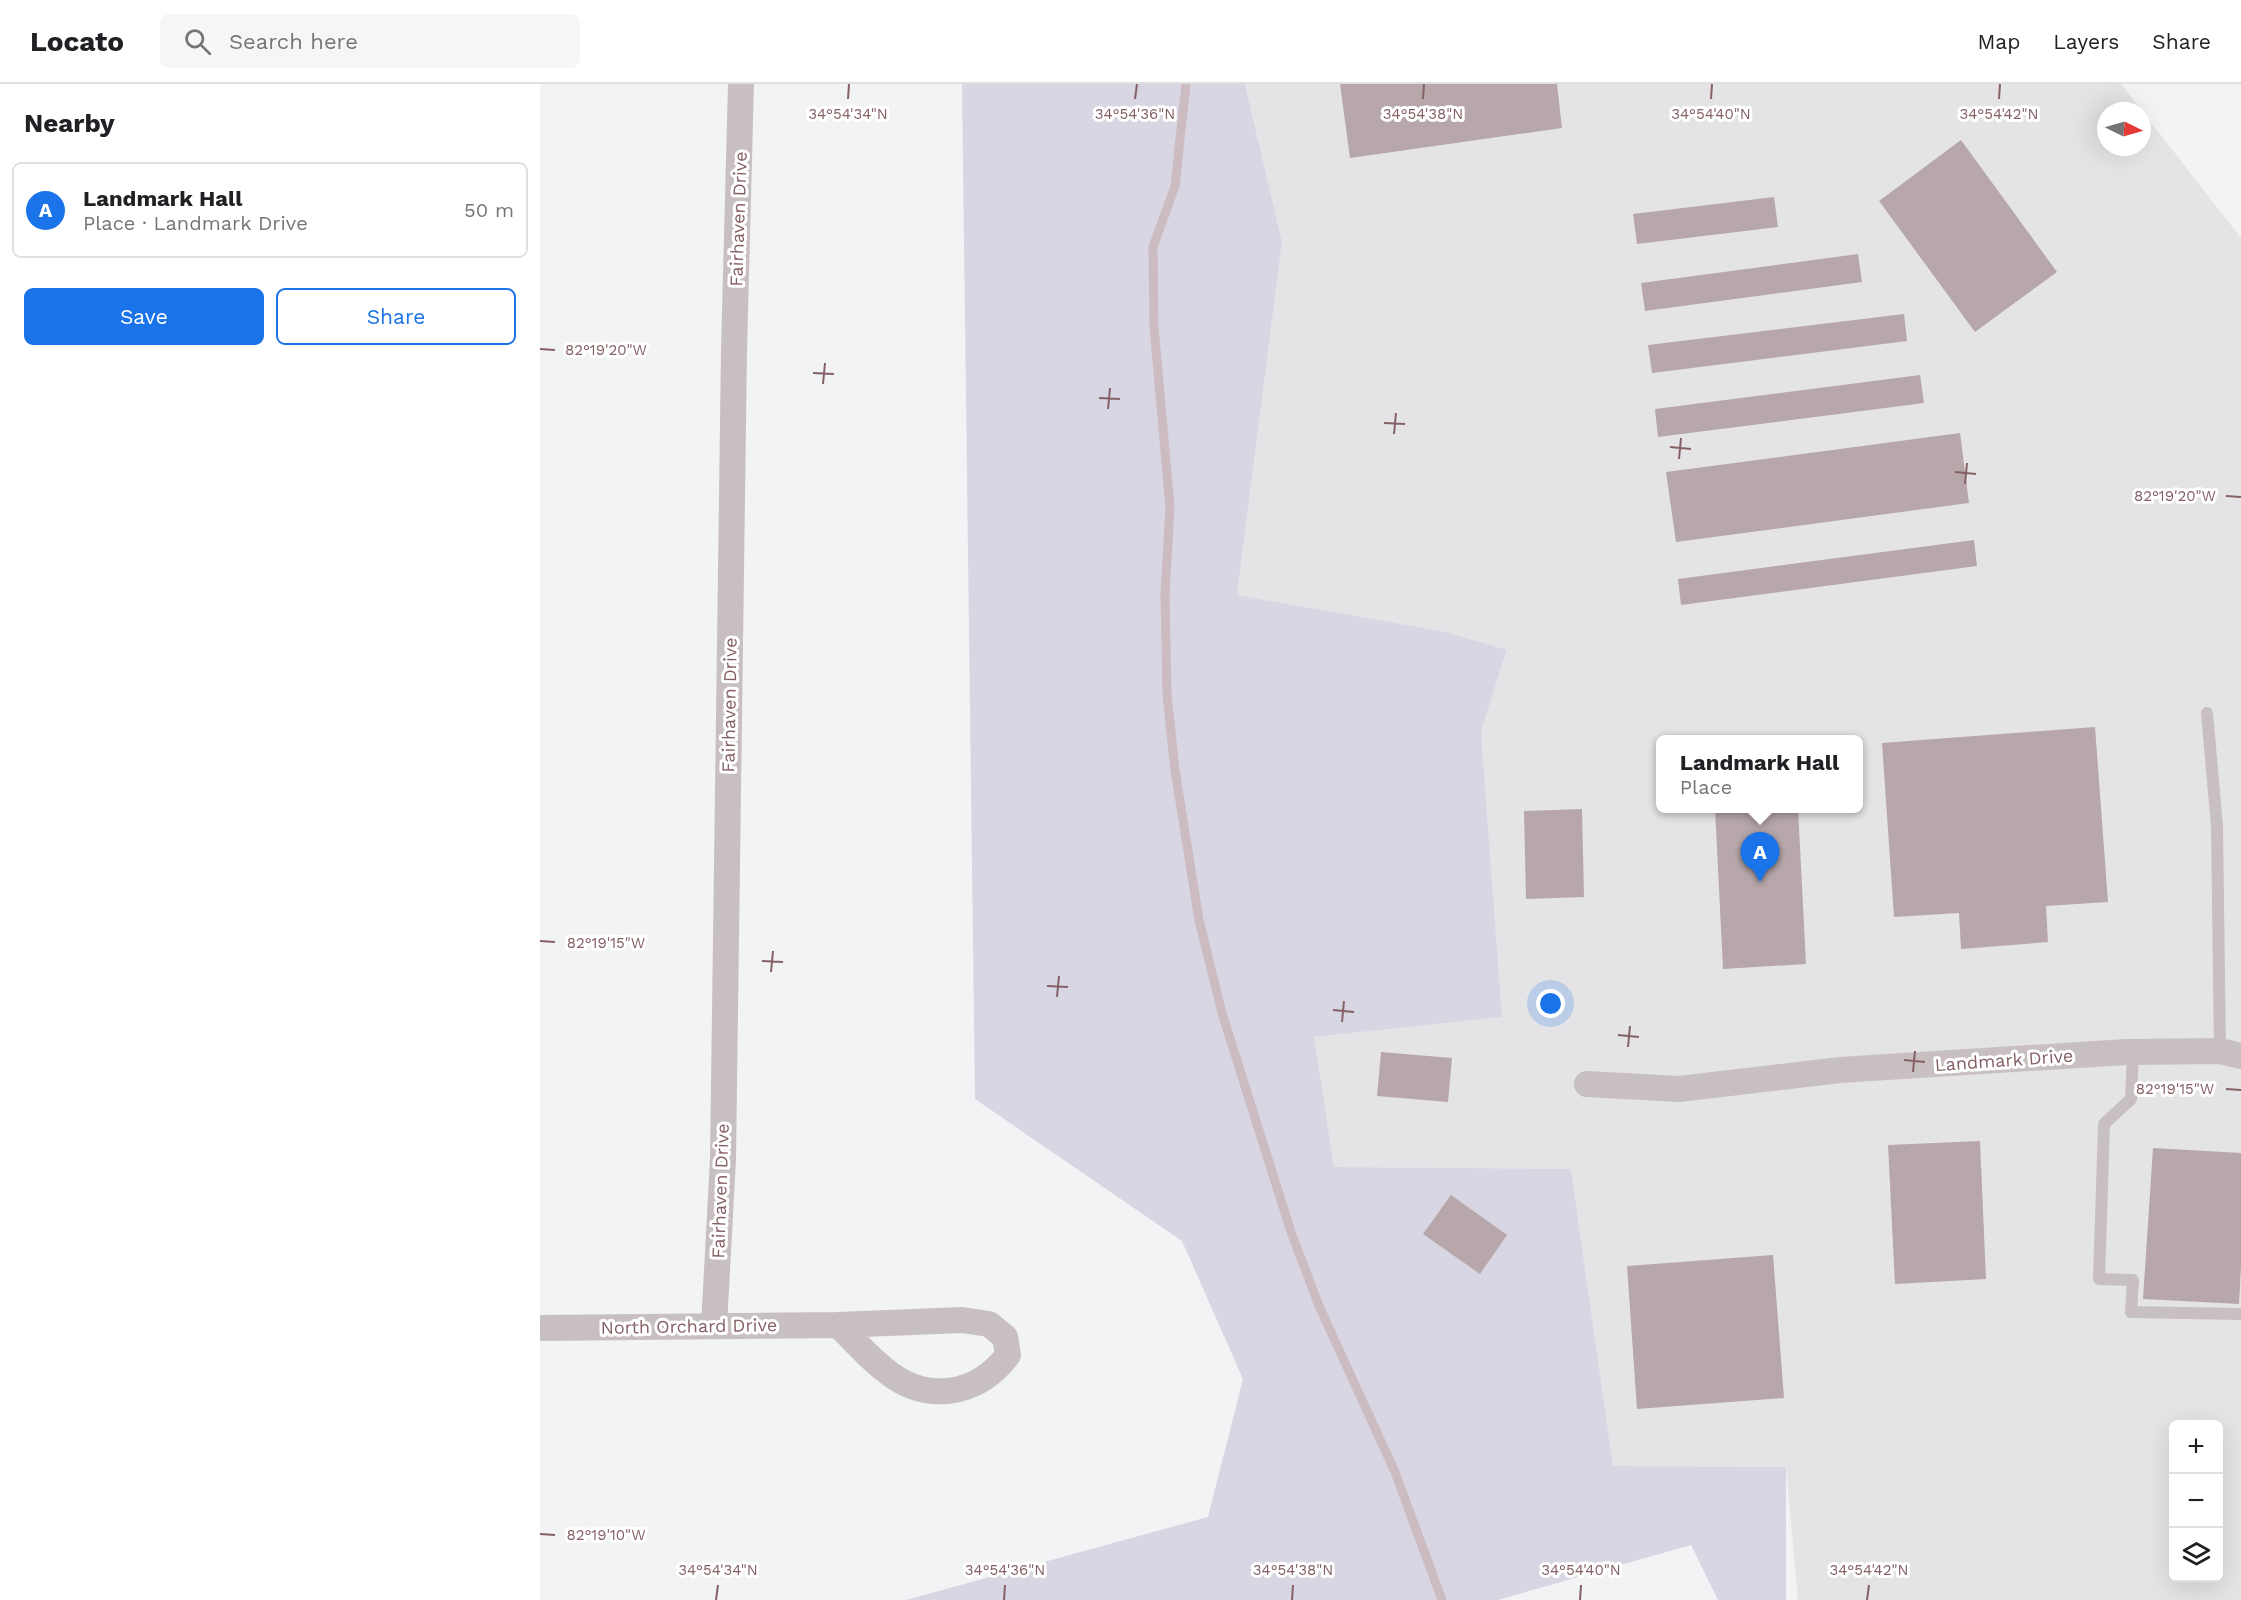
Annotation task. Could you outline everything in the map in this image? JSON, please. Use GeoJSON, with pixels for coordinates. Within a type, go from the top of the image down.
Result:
{"type":"FeatureCollection","features":[{"type":"Feature","properties":{"kind":"street","name":"Fairhaven Drive"},"geometry":{"type":"LineString","coordinates":[[714,1326],[723,1159],[734,350],[741,84]]}},
{"type":"Feature","properties":{"kind":"street","name":"Landmark Drive"},"geometry":{"type":"LineString","coordinates":[[1587,1084],[1679,1089],[1840,1070],[2133,1052],[2230,1053]]}},
{"type":"Feature","properties":{"kind":"street","name":"North Orchard Drive"},"geometry":{"type":"LineString","coordinates":[[540,1328],[838,1325],[962,1320],[989,1323],[1005,1337],[1008,1355],[997,1369],[975,1385],[959,1390],[938,1391],[906,1383],[886,1371],[838,1325]]}},
{"type":"Feature","properties":{"kind":"lane"},"geometry":{"type":"LineString","coordinates":[[2207,713],[2217,826],[2230,1053]]}},
{"type":"Feature","properties":{"kind":"lane"},"geometry":{"type":"LineString","coordinates":[[2133,1052],[2131,1099],[2104,1124],[2099,1279],[2133,1280],[2131,1312],[2241,1314]]}},
{"type":"Feature","properties":{"kind":"shaded area"},"geometry":{"type":"Polygon","coordinates":[[[962,84],[1245,84],[1282,242],[1237,595],[1441,631],[1507,650],[1481,731],[1502,1017],[1314,1037],[1334,1167],[1571,1169],[1613,1466],[1786,1467],[1786,1600],[1718,1600],[1691,1545],[1498,1600],[906,1600],[1208,1517],[1243,1379],[1182,1241],[975,1099],[962,84]]]}},
{"type":"Feature","properties":{"kind":"shaded area"},"geometry":{"type":"Polygon","coordinates":[[[1245,84],[2121,84],[2135,102],[2097,102],[2097,156],[2151,156],[2151,122],[2241,238],[2241,1600],[1798,1600],[1786,1467],[1613,1466],[1571,1169],[1334,1167],[1313,1037],[1502,1017],[1481,731],[1507,651],[1441,631],[1237,595],[1282,242],[1245,84]]]}},
{"type":"Feature","properties":{"kind":"building"},"geometry":{"type":"Polygon","coordinates":[[[1340,84],[1557,84],[1562,128],[1350,158],[1340,84]]]}},
{"type":"Feature","properties":{"kind":"building"},"geometry":{"type":"Polygon","coordinates":[[[1961,140],[2057,272],[1975,332],[1879,201],[1961,140]]]}},
{"type":"Feature","properties":{"kind":"building"},"geometry":{"type":"Polygon","coordinates":[[[1774,197],[1778,227],[1637,244],[1633,214],[1774,197]]]}},
{"type":"Feature","properties":{"kind":"building"},"geometry":{"type":"Polygon","coordinates":[[[1858,254],[1862,282],[1645,311],[1641,283],[1858,254]]]}},
{"type":"Feature","properties":{"kind":"building"},"geometry":{"type":"Polygon","coordinates":[[[1904,314],[1907,341],[1652,373],[1648,345],[1904,314]]]}},
{"type":"Feature","properties":{"kind":"building"},"geometry":{"type":"Polygon","coordinates":[[[1920,375],[1924,403],[1658,437],[1655,409],[1920,375]]]}},
{"type":"Feature","properties":{"kind":"building"},"geometry":{"type":"Polygon","coordinates":[[[1960,433],[1969,503],[1676,542],[1666,472],[1960,433]]]}},
{"type":"Feature","properties":{"kind":"building"},"geometry":{"type":"Polygon","coordinates":[[[1974,540],[1977,566],[1681,605],[1678,579],[1974,540]]]}},
{"type":"Feature","properties":{"kind":"building"},"geometry":{"type":"Polygon","coordinates":[[[2095,727],[2108,902],[2046,906],[2048,942],[1961,949],[1959,913],[1894,917],[1882,743],[2095,727]]]}},
{"type":"Feature","properties":{"kind":"building"},"geometry":{"type":"Polygon","coordinates":[[[1582,809],[1584,897],[1526,899],[1524,811],[1582,809]]]}},
{"type":"Feature","properties":{"kind":"building"},"geometry":{"type":"Polygon","coordinates":[[[1715,813],[1798,813],[1806,964],[1723,969],[1715,813]]]}},
{"type":"Feature","properties":{"kind":"building"},"geometry":{"type":"Polygon","coordinates":[[[1381,1052],[1452,1058],[1448,1102],[1377,1096],[1381,1052]]]}},
{"type":"Feature","properties":{"kind":"building"},"geometry":{"type":"Polygon","coordinates":[[[1980,1141],[1986,1279],[1895,1284],[1888,1145],[1980,1141]]]}},
{"type":"Feature","properties":{"kind":"building"},"geometry":{"type":"Polygon","coordinates":[[[2153,1148],[2241,1153],[2239,1304],[2143,1299],[2153,1148]]]}},
{"type":"Feature","properties":{"kind":"building"},"geometry":{"type":"Polygon","coordinates":[[[1451,1195],[1507,1235],[1480,1274],[1423,1234],[1451,1195]]]}},
{"type":"Feature","properties":{"kind":"building"},"geometry":{"type":"Polygon","coordinates":[[[1773,1255],[1784,1398],[1637,1409],[1627,1266],[1773,1255]]]}},
{"type":"Feature","properties":{"kind":"waterway"},"geometry":{"type":"LineString","coordinates":[[1186,84],[1175,186],[1153,247],[1154,327],[1170,507],[1165,595],[1167,695],[1175,770],[1199,920],[1222,1013],[1291,1232],[1319,1306],[1395,1472],[1442,1600]]}},
{"type":"Feature","properties":{"kind":"place","name":"Landmark Hall"},"geometry":{"type":"Point","coordinates":[1760,882]}}]}
